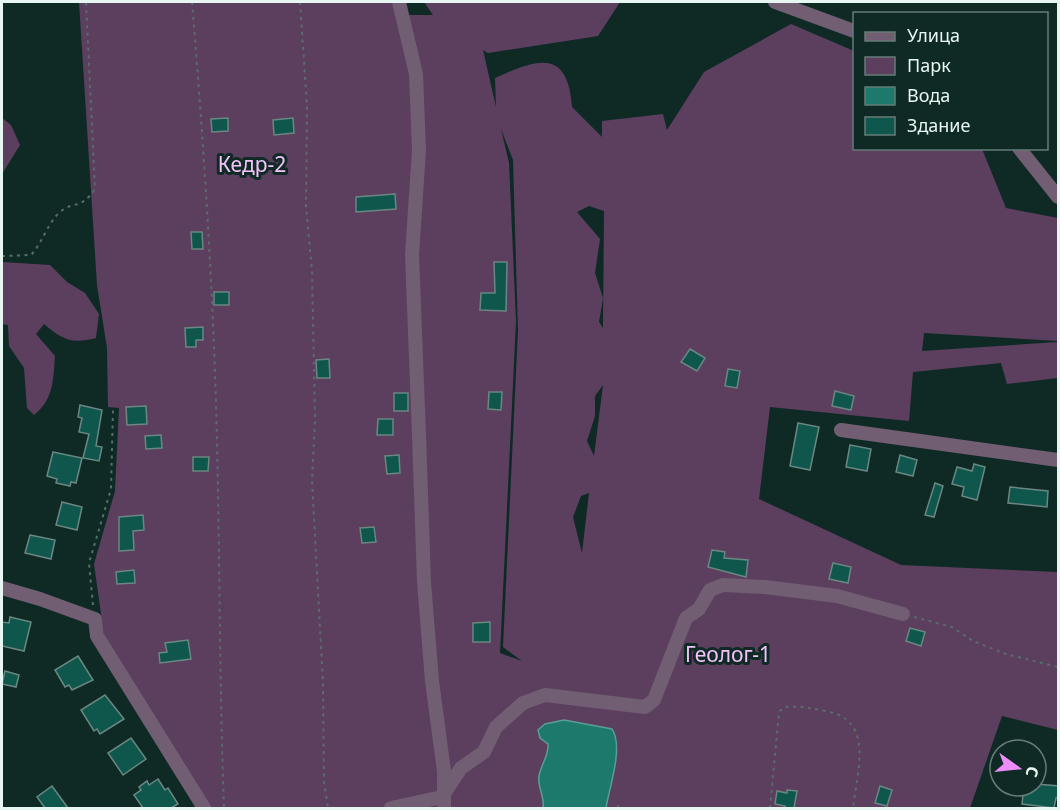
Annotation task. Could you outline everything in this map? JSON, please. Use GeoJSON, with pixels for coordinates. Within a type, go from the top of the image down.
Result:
{"type":"FeatureCollection","features":[{"type":"Feature","properties":{"kind":"street"},"geometry":{"type":"LineString","coordinates":[[399,2],[416,74],[419,150],[413,277],[424,582],[444,771],[443,803]]}},
{"type":"Feature","properties":{"kind":"street"},"geometry":{"type":"LineString","coordinates":[[775,2],[853,31]]}},
{"type":"Feature","properties":{"kind":"street"},"geometry":{"type":"LineString","coordinates":[[1021,150],[1059,197]]}},
{"type":"Feature","properties":{"kind":"street"},"geometry":{"type":"LineString","coordinates":[[841,430],[1059,460]]}},
{"type":"Feature","properties":{"kind":"street"},"geometry":{"type":"LineString","coordinates":[[443,803],[461,768],[484,752],[496,727],[523,703],[545,695],[645,707],[654,700],[686,618],[699,609],[710,591],[723,585],[765,587],[837,596],[903,614]]}},
{"type":"Feature","properties":{"kind":"street"},"geometry":{"type":"LineString","coordinates":[[2,588],[40,598],[95,619],[97,636],[204,808]]}},
{"type":"Feature","properties":{"kind":"street"},"geometry":{"type":"LineString","coordinates":[[391,808],[443,803]]}},
{"type":"Feature","properties":{"kind":"path"},"geometry":{"type":"LineString","coordinates":[[2,256],[31,255],[42,243],[50,223],[63,209],[85,203],[95,189],[86,2]]}},
{"type":"Feature","properties":{"kind":"path"},"geometry":{"type":"LineString","coordinates":[[192,2],[205,158],[216,391],[218,651],[224,808]]}},
{"type":"Feature","properties":{"kind":"path"},"geometry":{"type":"LineString","coordinates":[[300,2],[307,106],[306,206],[312,271],[315,419],[312,481],[323,683],[324,782],[328,808]]}},
{"type":"Feature","properties":{"kind":"path"},"geometry":{"type":"LineString","coordinates":[[95,619],[89,563],[111,489],[113,410]]}},
{"type":"Feature","properties":{"kind":"path"},"geometry":{"type":"LineString","coordinates":[[903,614],[952,627],[973,641],[1006,654],[1059,666]]}},
{"type":"Feature","properties":{"kind":"path"},"geometry":{"type":"LineString","coordinates":[[770,808],[779,712],[784,707],[799,706],[841,714],[851,721],[858,732],[859,745],[853,808]]}},
{"type":"Feature","properties":{"kind":"path"},"geometry":{"type":"LineString","coordinates":[[618,802],[618,808]]}},
{"type":"Feature","properties":{"kind":"green space","name":"Кедр-2"},"geometry":{"type":"Polygon","coordinates":[[[79,2],[395,2],[412,74],[416,150],[409,255],[441,771],[440,808],[209,808],[104,635],[94,564],[115,491],[119,408],[108,407],[107,348],[97,285],[79,2]]]}},
{"type":"Feature","properties":{"kind":"green space","name":"Геолог-1"},"geometry":{"type":"Polygon","coordinates":[[[424,2],[620,2],[598,36],[488,53],[483,50],[496,107],[495,78],[524,66],[548,63],[557,67],[564,75],[572,107],[602,137],[602,121],[663,114],[667,130],[704,72],[791,24],[853,51],[853,150],[982,150],[1006,208],[1058,218],[1058,341],[924,333],[922,351],[1058,342],[1058,378],[1007,384],[1001,363],[913,372],[909,421],[770,407],[759,499],[901,565],[1058,572],[1058,730],[1002,716],[994,738],[988,738],[988,756],[970,808],[447,808],[428,582],[416,255],[423,150],[408,15],[433,15],[424,2]],[[501,129],[509,163],[516,321],[500,653],[522,661],[503,647],[518,331],[513,160],[501,129]],[[589,206],[577,212],[600,239],[595,273],[603,298],[599,322],[603,328],[604,211],[589,206]],[[603,385],[595,396],[595,416],[587,441],[594,456],[603,385]],[[589,493],[581,496],[573,517],[582,553],[589,493]]]}},
{"type":"Feature","properties":{"kind":"green space"},"geometry":{"type":"Polygon","coordinates":[[[2,118],[11,125],[20,145],[2,174],[2,118]]]}},
{"type":"Feature","properties":{"kind":"green space"},"geometry":{"type":"Polygon","coordinates":[[[2,262],[50,265],[67,282],[85,293],[99,314],[96,338],[80,341],[68,339],[44,324],[36,334],[55,356],[49,396],[34,415],[27,408],[24,368],[9,346],[8,325],[2,324],[2,262]]]}},
{"type":"Feature","properties":{"kind":"water"},"geometry":{"type":"Polygon","coordinates":[[[564,720],[612,729],[617,746],[615,768],[606,808],[543,808],[539,780],[548,744],[540,738],[538,730],[545,724],[564,720]]]}},
{"type":"Feature","properties":{"kind":"building"},"geometry":{"type":"Polygon","coordinates":[[[228,118],[228,131],[212,132],[211,119],[228,118]]]}},
{"type":"Feature","properties":{"kind":"building"},"geometry":{"type":"Polygon","coordinates":[[[293,118],[294,133],[274,135],[273,120],[293,118]]]}},
{"type":"Feature","properties":{"kind":"building"},"geometry":{"type":"Polygon","coordinates":[[[395,194],[396,209],[356,212],[356,197],[395,194]]]}},
{"type":"Feature","properties":{"kind":"building"},"geometry":{"type":"Polygon","coordinates":[[[191,232],[202,232],[203,249],[192,249],[191,232]]]}},
{"type":"Feature","properties":{"kind":"building"},"geometry":{"type":"Polygon","coordinates":[[[494,262],[507,262],[506,311],[480,310],[481,293],[495,293],[494,262]]]}},
{"type":"Feature","properties":{"kind":"building"},"geometry":{"type":"Polygon","coordinates":[[[214,292],[229,292],[229,305],[214,305],[214,292]]]}},
{"type":"Feature","properties":{"kind":"building"},"geometry":{"type":"Polygon","coordinates":[[[203,327],[203,340],[196,340],[196,347],[186,347],[185,328],[203,327]]]}},
{"type":"Feature","properties":{"kind":"building"},"geometry":{"type":"Polygon","coordinates":[[[690,349],[705,358],[697,371],[681,362],[690,349]]]}},
{"type":"Feature","properties":{"kind":"building"},"geometry":{"type":"Polygon","coordinates":[[[329,359],[330,378],[317,378],[316,360],[329,359]]]}},
{"type":"Feature","properties":{"kind":"building"},"geometry":{"type":"Polygon","coordinates":[[[728,369],[740,371],[737,388],[725,386],[728,369]]]}},
{"type":"Feature","properties":{"kind":"building"},"geometry":{"type":"Polygon","coordinates":[[[835,391],[854,396],[851,410],[832,406],[835,391]]]}},
{"type":"Feature","properties":{"kind":"building"},"geometry":{"type":"Polygon","coordinates":[[[489,392],[502,392],[501,410],[488,409],[489,392]]]}},
{"type":"Feature","properties":{"kind":"building"},"geometry":{"type":"Polygon","coordinates":[[[394,393],[408,393],[408,411],[394,411],[394,393]]]}},
{"type":"Feature","properties":{"kind":"building"},"geometry":{"type":"Polygon","coordinates":[[[80,405],[102,410],[96,446],[102,447],[99,461],[83,458],[89,434],[79,432],[82,418],[78,417],[80,405]]]}},
{"type":"Feature","properties":{"kind":"building"},"geometry":{"type":"Polygon","coordinates":[[[146,406],[147,424],[127,425],[126,407],[146,406]]]}},
{"type":"Feature","properties":{"kind":"building"},"geometry":{"type":"Polygon","coordinates":[[[378,419],[393,419],[393,435],[377,435],[378,419]]]}},
{"type":"Feature","properties":{"kind":"building"},"geometry":{"type":"Polygon","coordinates":[[[798,423],[819,427],[810,470],[790,466],[798,423]]]}},
{"type":"Feature","properties":{"kind":"building"},"geometry":{"type":"Polygon","coordinates":[[[161,435],[162,448],[146,449],[145,436],[161,435]]]}},
{"type":"Feature","properties":{"kind":"building"},"geometry":{"type":"Polygon","coordinates":[[[850,445],[871,449],[867,471],[846,467],[850,445]]]}},
{"type":"Feature","properties":{"kind":"building"},"geometry":{"type":"Polygon","coordinates":[[[53,452],[82,458],[76,483],[71,482],[70,486],[56,483],[57,479],[47,476],[53,452]]]}},
{"type":"Feature","properties":{"kind":"building"},"geometry":{"type":"Polygon","coordinates":[[[399,455],[400,473],[387,474],[385,456],[399,455]]]}},
{"type":"Feature","properties":{"kind":"building"},"geometry":{"type":"Polygon","coordinates":[[[900,455],[917,460],[913,476],[896,472],[900,455]]]}},
{"type":"Feature","properties":{"kind":"building"},"geometry":{"type":"Polygon","coordinates":[[[193,457],[209,457],[208,471],[193,471],[193,457]]]}},
{"type":"Feature","properties":{"kind":"building"},"geometry":{"type":"Polygon","coordinates":[[[974,464],[985,467],[977,500],[962,496],[964,487],[952,484],[957,467],[972,471],[974,464]]]}},
{"type":"Feature","properties":{"kind":"building"},"geometry":{"type":"Polygon","coordinates":[[[935,483],[943,486],[934,517],[925,515],[935,483]]]}},
{"type":"Feature","properties":{"kind":"building"},"geometry":{"type":"Polygon","coordinates":[[[1010,487],[1048,491],[1047,507],[1008,503],[1010,487]]]}},
{"type":"Feature","properties":{"kind":"building"},"geometry":{"type":"Polygon","coordinates":[[[62,502],[82,507],[77,530],[56,525],[62,502]]]}},
{"type":"Feature","properties":{"kind":"building"},"geometry":{"type":"Polygon","coordinates":[[[143,515],[144,530],[133,531],[134,550],[119,551],[119,517],[143,515]]]}},
{"type":"Feature","properties":{"kind":"building"},"geometry":{"type":"Polygon","coordinates":[[[374,527],[376,542],[362,543],[360,528],[374,527]]]}},
{"type":"Feature","properties":{"kind":"building"},"geometry":{"type":"Polygon","coordinates":[[[30,535],[55,540],[51,559],[25,553],[30,535]]]}},
{"type":"Feature","properties":{"kind":"building"},"geometry":{"type":"Polygon","coordinates":[[[712,550],[725,552],[724,558],[748,560],[746,577],[708,567],[712,550]]]}},
{"type":"Feature","properties":{"kind":"building"},"geometry":{"type":"Polygon","coordinates":[[[833,563],[851,567],[848,583],[829,579],[833,563]]]}},
{"type":"Feature","properties":{"kind":"building"},"geometry":{"type":"Polygon","coordinates":[[[134,570],[135,583],[117,584],[116,572],[134,570]]]}},
{"type":"Feature","properties":{"kind":"building"},"geometry":{"type":"Polygon","coordinates":[[[10,617],[31,622],[24,651],[2,646],[2,622],[9,623],[10,617]]]}},
{"type":"Feature","properties":{"kind":"building"},"geometry":{"type":"Polygon","coordinates":[[[490,622],[490,642],[473,642],[473,623],[490,622]]]}},
{"type":"Feature","properties":{"kind":"building"},"geometry":{"type":"Polygon","coordinates":[[[910,628],[925,632],[921,646],[906,641],[910,628]]]}},
{"type":"Feature","properties":{"kind":"building"},"geometry":{"type":"Polygon","coordinates":[[[188,640],[191,659],[160,663],[159,653],[167,652],[165,643],[188,640]]]}},
{"type":"Feature","properties":{"kind":"building"},"geometry":{"type":"Polygon","coordinates":[[[78,656],[93,680],[72,690],[69,685],[65,687],[55,670],[78,656]]]}},
{"type":"Feature","properties":{"kind":"building"},"geometry":{"type":"Polygon","coordinates":[[[5,671],[19,675],[16,687],[2,684],[5,671]]]}},
{"type":"Feature","properties":{"kind":"building"},"geometry":{"type":"Polygon","coordinates":[[[105,695],[124,719],[100,734],[97,729],[94,731],[81,710],[105,695]]]}},
{"type":"Feature","properties":{"kind":"building"},"geometry":{"type":"Polygon","coordinates":[[[131,738],[146,759],[123,775],[108,753],[131,738]]]}},
{"type":"Feature","properties":{"kind":"building"},"geometry":{"type":"Polygon","coordinates":[[[158,779],[165,790],[168,788],[178,804],[171,808],[143,808],[134,795],[147,781],[149,785],[158,779]]]}},
{"type":"Feature","properties":{"kind":"building"},"geometry":{"type":"Polygon","coordinates":[[[1048,785],[1059,786],[1059,798],[1056,798],[1054,808],[1022,804],[1023,798],[1048,798],[1048,785]]]}},
{"type":"Feature","properties":{"kind":"building"},"geometry":{"type":"Polygon","coordinates":[[[52,786],[68,808],[45,808],[37,797],[52,786]]]}},
{"type":"Feature","properties":{"kind":"building"},"geometry":{"type":"Polygon","coordinates":[[[880,786],[892,790],[887,806],[875,803],[880,786]]]}},
{"type":"Feature","properties":{"kind":"building"},"geometry":{"type":"Polygon","coordinates":[[[787,790],[797,791],[794,808],[785,808],[785,806],[775,804],[777,791],[787,793],[787,790]]]}}]}
